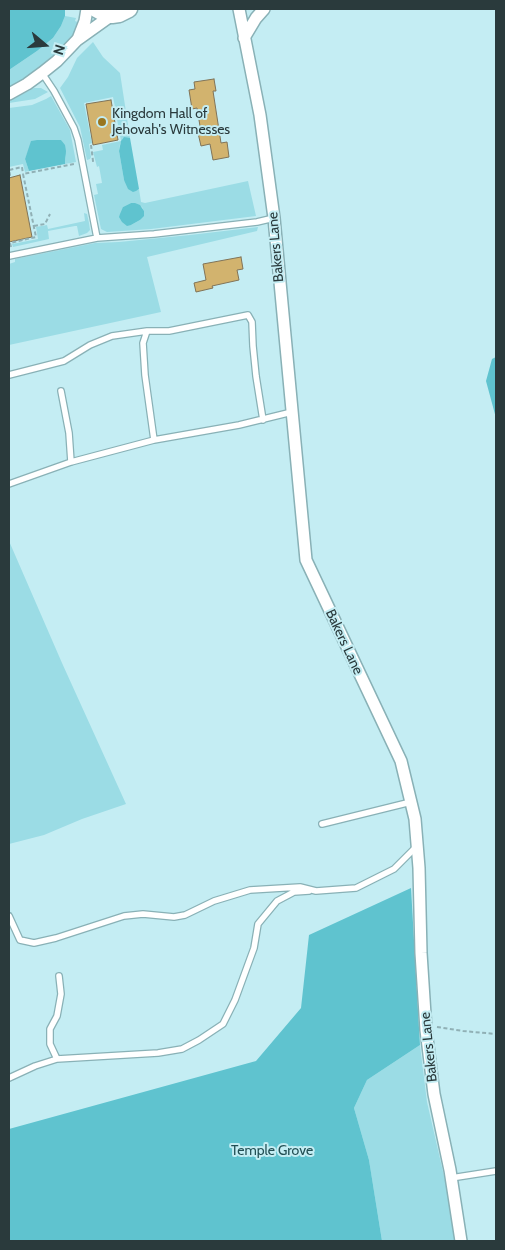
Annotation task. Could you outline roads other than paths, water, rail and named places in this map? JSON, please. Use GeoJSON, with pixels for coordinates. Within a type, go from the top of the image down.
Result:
{"type":"FeatureCollection","features":[{"type":"Feature","properties":{"kind":"main road"},"geometry":{"type":"LineString","coordinates":[[96,9],[105,14],[112,15],[119,14],[128,9]]}},
{"type":"Feature","properties":{"kind":"street"},"geometry":{"type":"LineString","coordinates":[[78,40],[87,9]]}},
{"type":"Feature","properties":{"kind":"street","name":"Bakers Lane"},"geometry":{"type":"LineString","coordinates":[[239,9],[260,115],[274,218],[306,560],[402,761],[415,819],[418,845],[420,953],[426,1030],[434,1094],[452,1178],[461,1241]]}},
{"type":"Feature","properties":{"kind":"street"},"geometry":{"type":"LineString","coordinates":[[244,38],[264,9]]}},
{"type":"Feature","properties":{"kind":"street"},"geometry":{"type":"LineString","coordinates":[[9,94],[42,73],[78,40],[112,15]]}},
{"type":"Feature","properties":{"kind":"lane"},"geometry":{"type":"LineString","coordinates":[[42,73],[54,90],[74,128],[78,140],[97,238]]}},
{"type":"Feature","properties":{"kind":"lane"},"geometry":{"type":"LineString","coordinates":[[10,252],[97,238],[256,222],[274,218]]}},
{"type":"Feature","properties":{"kind":"lane"},"geometry":{"type":"LineString","coordinates":[[9,375],[64,361],[90,345],[112,336],[146,331],[169,331],[248,315],[252,322],[256,376],[262,420]]}},
{"type":"Feature","properties":{"kind":"lane"},"geometry":{"type":"LineString","coordinates":[[146,331],[142,343],[154,440]]}},
{"type":"Feature","properties":{"kind":"lane"},"geometry":{"type":"LineString","coordinates":[[61,391],[69,433],[71,462]]}},
{"type":"Feature","properties":{"kind":"lane"},"geometry":{"type":"LineString","coordinates":[[9,484],[71,462],[154,440],[262,420],[292,412]]}},
{"type":"Feature","properties":{"kind":"lane"},"geometry":{"type":"LineString","coordinates":[[322,824],[411,802]]}},
{"type":"Feature","properties":{"kind":"lane"},"geometry":{"type":"LineString","coordinates":[[9,1078],[35,1066],[57,1059],[166,1052],[182,1049],[199,1040],[223,1024],[236,1000],[254,948],[258,924],[277,902],[294,892],[356,888],[394,869],[418,845]]}},
{"type":"Feature","properties":{"kind":"lane"},"geometry":{"type":"LineString","coordinates":[[9,916],[20,940],[34,943],[56,938],[124,916],[143,914],[174,917],[185,916],[214,901],[250,890],[300,887],[316,891]]}},
{"type":"Feature","properties":{"kind":"lane"},"geometry":{"type":"LineString","coordinates":[[57,1059],[50,1044],[50,1029],[57,1016],[61,994],[59,976]]}},
{"type":"Feature","properties":{"kind":"lane"},"geometry":{"type":"LineString","coordinates":[[452,1178],[496,1171]]}},
{"type":"Feature","properties":{"kind":"place","name":"Kingdom Hall of Jehovah's Witnesses"},"geometry":{"type":"Point","coordinates":[102,122]}},
{"type":"Feature","properties":{"kind":"park label","name":"Temple Grove"},"geometry":{"type":"Point","coordinates":[272,1151]}}]}
